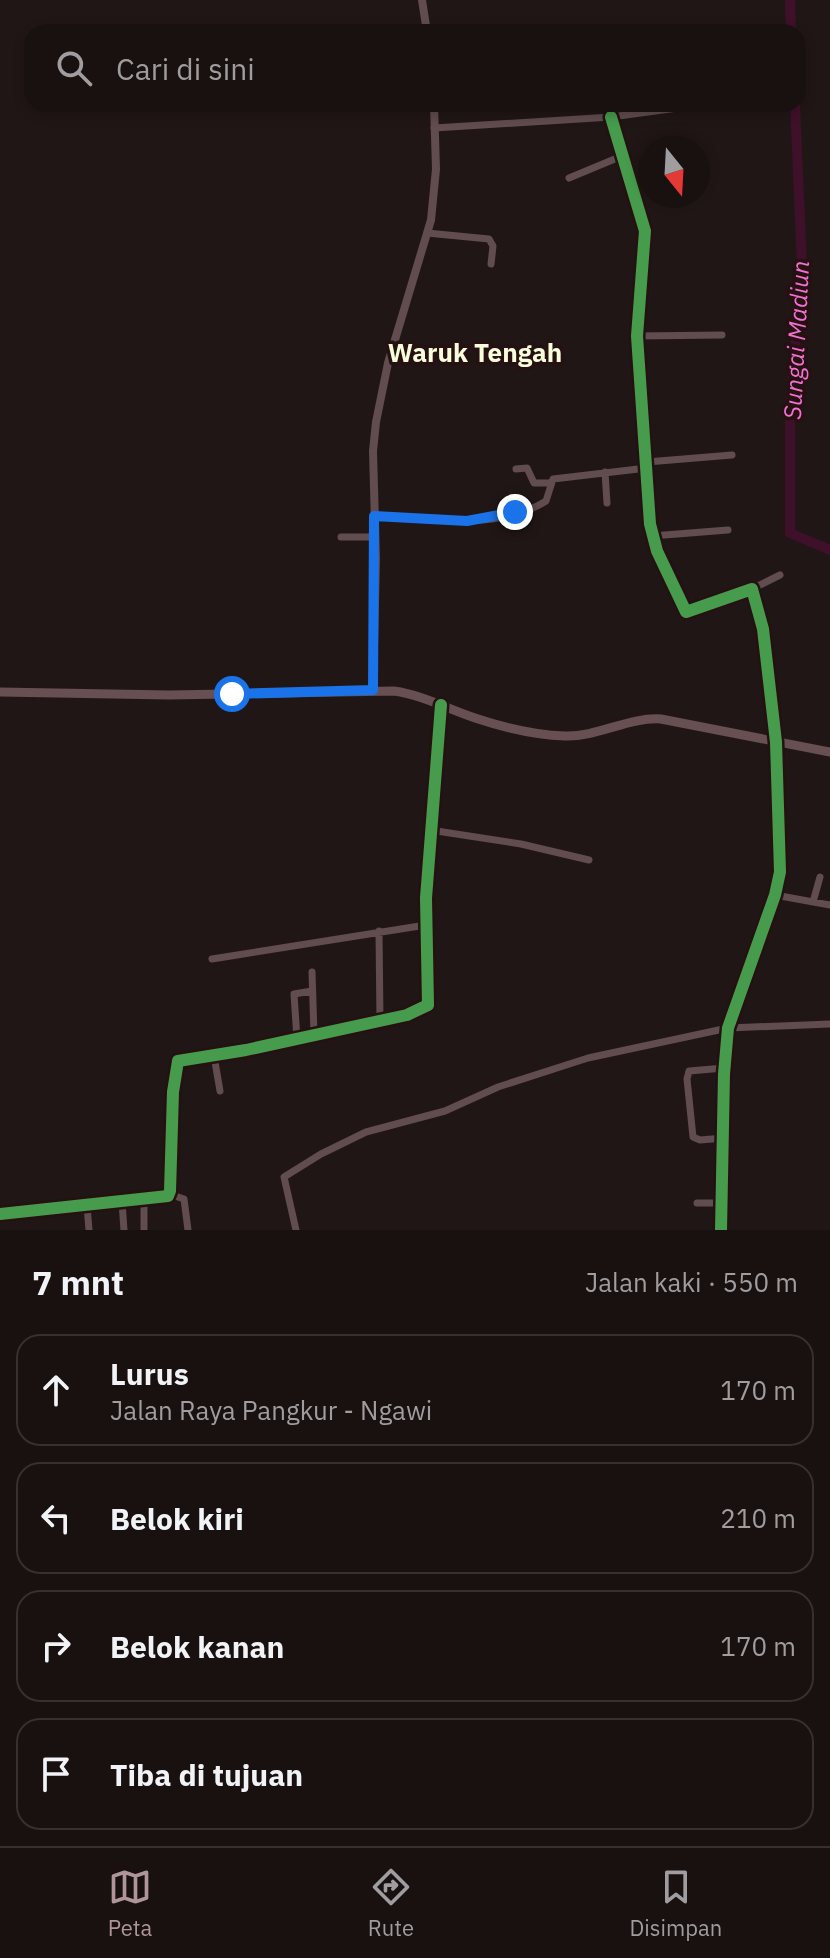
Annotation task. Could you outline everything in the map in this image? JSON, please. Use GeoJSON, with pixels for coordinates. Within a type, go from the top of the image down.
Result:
{"type":"FeatureCollection","features":[{"type":"Feature","properties":{"kind":"main road"},"geometry":{"type":"LineString","coordinates":[[0,692],[169,695],[402,692],[491,723],[556,735],[583,734],[651,718],[830,752]]}},
{"type":"Feature","properties":{"kind":"street"},"geometry":{"type":"LineString","coordinates":[[422,0],[426,24]]}},
{"type":"Feature","properties":{"kind":"street"},"geometry":{"type":"LineString","coordinates":[[373,690],[373,451],[382,391],[433,205],[436,169],[434,112]]}},
{"type":"Feature","properties":{"kind":"street"},"geometry":{"type":"LineString","coordinates":[[434,128],[648,112]]}},
{"type":"Feature","properties":{"kind":"street"},"geometry":{"type":"LineString","coordinates":[[611,117],[645,231],[637,336],[652,536],[686,612],[752,589],[780,575]]}},
{"type":"Feature","properties":{"kind":"street"},"geometry":{"type":"LineString","coordinates":[[569,178],[622,156]]}},
{"type":"Feature","properties":{"kind":"street"},"geometry":{"type":"LineString","coordinates":[[427,233],[489,239],[493,246],[491,264]]}},
{"type":"Feature","properties":{"kind":"street"},"geometry":{"type":"LineString","coordinates":[[637,336],[722,335]]}},
{"type":"Feature","properties":{"kind":"street"},"geometry":{"type":"LineString","coordinates":[[516,469],[527,468],[534,483],[549,483],[553,479],[732,455]]}},
{"type":"Feature","properties":{"kind":"street"},"geometry":{"type":"LineString","coordinates":[[605,472],[607,503]]}},
{"type":"Feature","properties":{"kind":"street"},"geometry":{"type":"LineString","coordinates":[[374,516],[453,521],[504,516],[546,501],[549,483]]}},
{"type":"Feature","properties":{"kind":"street"},"geometry":{"type":"LineString","coordinates":[[652,536],[728,530]]}},
{"type":"Feature","properties":{"kind":"street"},"geometry":{"type":"LineString","coordinates":[[341,537],[375,537]]}},
{"type":"Feature","properties":{"kind":"street"},"geometry":{"type":"LineString","coordinates":[[721,1230],[724,1068],[728,1028],[775,895],[780,864],[776,742],[763,629],[752,589]]}},
{"type":"Feature","properties":{"kind":"street"},"geometry":{"type":"LineString","coordinates":[[169,1194],[178,1061],[380,1021],[419,1011],[428,1005],[426,925],[430,830],[441,705]]}},
{"type":"Feature","properties":{"kind":"street"},"geometry":{"type":"LineString","coordinates":[[430,830],[521,844],[589,860]]}},
{"type":"Feature","properties":{"kind":"street"},"geometry":{"type":"LineString","coordinates":[[813,902],[820,877]]}},
{"type":"Feature","properties":{"kind":"street"},"geometry":{"type":"LineString","coordinates":[[775,895],[830,905]]}},
{"type":"Feature","properties":{"kind":"street"},"geometry":{"type":"LineString","coordinates":[[212,959],[426,925]]}},
{"type":"Feature","properties":{"kind":"street"},"geometry":{"type":"LineString","coordinates":[[379,931],[380,1021]]}},
{"type":"Feature","properties":{"kind":"street"},"geometry":{"type":"LineString","coordinates":[[312,972],[314,1034]]}},
{"type":"Feature","properties":{"kind":"street"},"geometry":{"type":"LineString","coordinates":[[297,1039],[294,994],[312,991]]}},
{"type":"Feature","properties":{"kind":"street"},"geometry":{"type":"LineString","coordinates":[[296,1230],[284,1177],[366,1132],[445,1111],[498,1087],[575,1062],[728,1028],[830,1024]]}},
{"type":"Feature","properties":{"kind":"street"},"geometry":{"type":"LineString","coordinates":[[214,1056],[220,1091]]}},
{"type":"Feature","properties":{"kind":"street"},"geometry":{"type":"LineString","coordinates":[[724,1068],[689,1071],[687,1079],[693,1137],[700,1140],[724,1138]]}},
{"type":"Feature","properties":{"kind":"street"},"geometry":{"type":"LineString","coordinates":[[0,1214],[161,1198],[169,1194],[184,1199],[188,1230]]}},
{"type":"Feature","properties":{"kind":"street"},"geometry":{"type":"LineString","coordinates":[[144,1199],[144,1230]]}},
{"type":"Feature","properties":{"kind":"street"},"geometry":{"type":"LineString","coordinates":[[122,1202],[124,1230]]}},
{"type":"Feature","properties":{"kind":"street"},"geometry":{"type":"LineString","coordinates":[[697,1203],[722,1203]]}},
{"type":"Feature","properties":{"kind":"street"},"geometry":{"type":"LineString","coordinates":[[87,1206],[89,1230]]}},
{"type":"Feature","properties":{"kind":"waterway","name":"Sungai Madiun"},"geometry":{"type":"LineString","coordinates":[[790,0],[791,24]]}},
{"type":"Feature","properties":{"kind":"waterway","name":"Sungai Madiun"},"geometry":{"type":"LineString","coordinates":[[795,112],[802,267],[790,408],[790,533],[830,550]]}},
{"type":"Feature","properties":{"kind":"cycle path"},"geometry":{"type":"LineString","coordinates":[[611,117],[645,231],[637,336],[650,524],[657,551],[686,612],[752,589],[763,629],[776,742],[780,872],[775,895],[728,1028],[724,1074],[721,1230]]}},
{"type":"Feature","properties":{"kind":"cycle path"},"geometry":{"type":"LineString","coordinates":[[0,1214],[168,1196],[173,1092],[178,1061],[246,1050],[407,1015],[428,1005],[426,898],[441,705]]}},
{"type":"Feature","properties":{"kind":"district","name":"Waruk Tengah"},"geometry":{"type":"Point","coordinates":[475,352]}},
{"type":"Feature","properties":{"kind":"route"},"geometry":{"type":"LineString","coordinates":[[232,694],[373,690],[374,516],[467,521],[515,512]]}}]}
